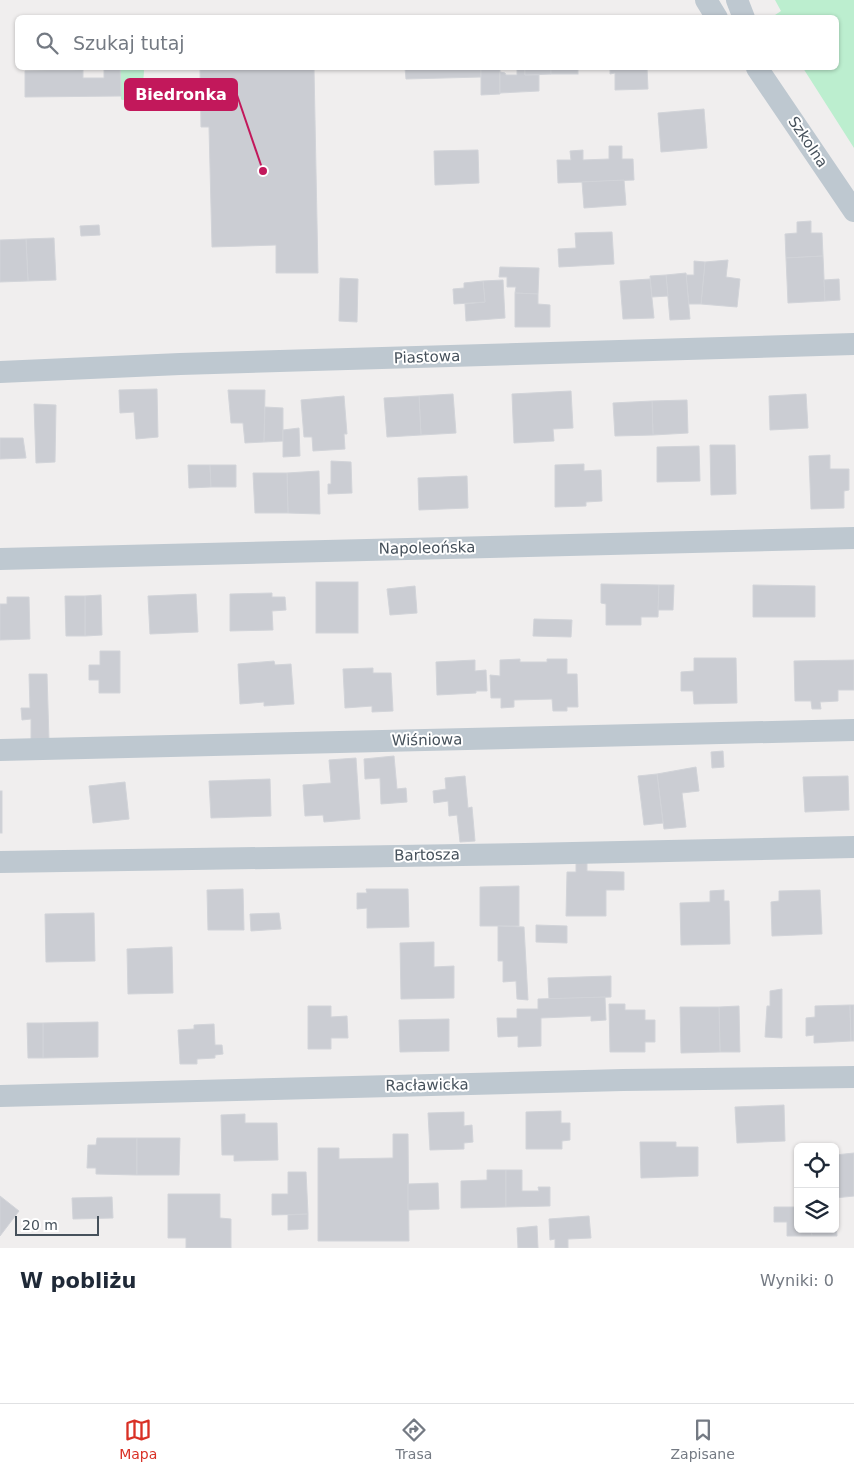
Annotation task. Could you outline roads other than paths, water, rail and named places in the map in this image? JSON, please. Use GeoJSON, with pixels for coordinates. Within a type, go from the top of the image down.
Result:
{"type":"FeatureCollection","features":[{"type":"Feature","properties":{"kind":"street"},"geometry":{"type":"LineString","coordinates":[[706,0],[715,15]]}},
{"type":"Feature","properties":{"kind":"street"},"geometry":{"type":"LineString","coordinates":[[737,0],[743,15]]}},
{"type":"Feature","properties":{"kind":"street","name":"Szkolna"},"geometry":{"type":"LineString","coordinates":[[760,70],[854,211]]}},
{"type":"Feature","properties":{"kind":"street","name":"Piastowa"},"geometry":{"type":"LineString","coordinates":[[0,372],[180,364],[854,344]]}},
{"type":"Feature","properties":{"kind":"street","name":"Napoleońska"},"geometry":{"type":"LineString","coordinates":[[0,559],[854,538]]}},
{"type":"Feature","properties":{"kind":"street","name":"Wiśniowa"},"geometry":{"type":"LineString","coordinates":[[0,750],[854,730]]}},
{"type":"Feature","properties":{"kind":"street","name":"Bartosza"},"geometry":{"type":"LineString","coordinates":[[0,862],[525,854],[854,846]]}},
{"type":"Feature","properties":{"kind":"street","name":"Racławicka"},"geometry":{"type":"LineString","coordinates":[[0,1096],[632,1080],[854,1077]]}},
{"type":"Feature","properties":{"kind":"place","name":"Biedronka"},"geometry":{"type":"Point","coordinates":[263,171]}}]}
